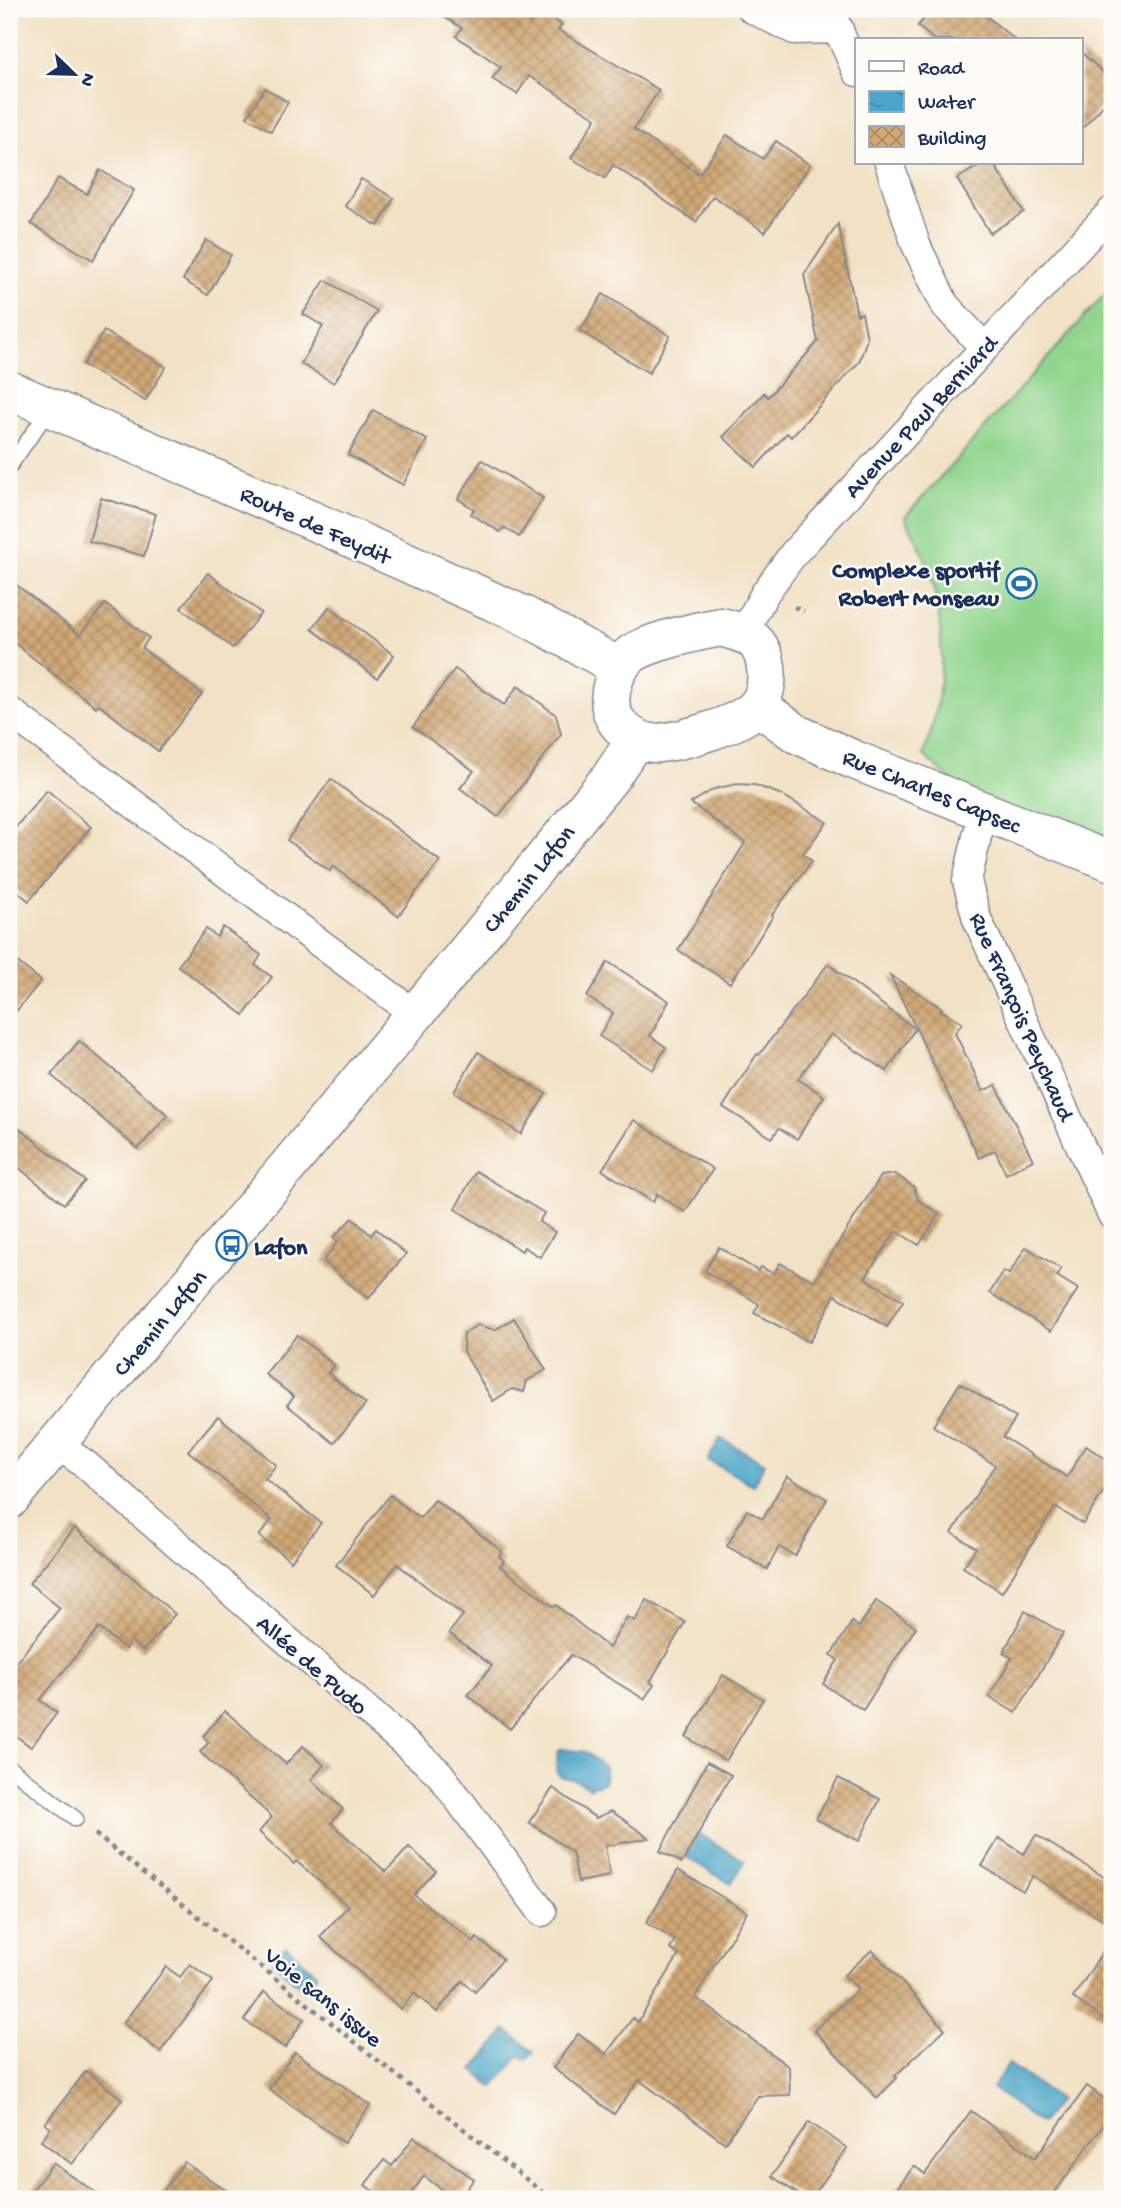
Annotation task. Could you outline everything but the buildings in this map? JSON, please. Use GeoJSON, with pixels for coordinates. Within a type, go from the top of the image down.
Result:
{"type":"FeatureCollection","features":[{"type":"Feature","properties":{"kind":"street"},"geometry":{"type":"LineString","coordinates":[[752,9],[794,30],[834,19],[855,67]]}},
{"type":"Feature","properties":{"kind":"street"},"geometry":{"type":"LineString","coordinates":[[889,164],[916,245],[945,305],[984,347]]}},
{"type":"Feature","properties":{"kind":"street","name":"Avenue Paul Berniard"},"geometry":{"type":"LineString","coordinates":[[743,634],[765,593],[794,553],[1112,211]]}},
{"type":"Feature","properties":{"kind":"street","name":"Route de Feydit"},"geometry":{"type":"LineString","coordinates":[[9,390],[523,615],[619,667]]}},
{"type":"Feature","properties":{"kind":"street"},"geometry":{"type":"LineString","coordinates":[[721,627],[743,634],[754,640],[764,657],[767,675],[758,706],[732,723],[656,743],[636,739],[621,727],[611,709],[612,683],[619,667],[631,655],[645,648],[721,627]]}},
{"type":"Feature","properties":{"kind":"street","name":"Rue Charles Capsec"},"geometry":{"type":"LineString","coordinates":[[758,706],[797,734],[852,759],[1112,862]]}},
{"type":"Feature","properties":{"kind":"street"},"geometry":{"type":"LineString","coordinates":[[9,711],[415,1014]]}},
{"type":"Feature","properties":{"kind":"street","name":"Chemin Lafon"},"geometry":{"type":"LineString","coordinates":[[9,1500],[610,778],[636,739]]}},
{"type":"Feature","properties":{"kind":"street","name":"Rue François Peychaud"},"geometry":{"type":"LineString","coordinates":[[986,812],[978,832],[967,881],[977,919],[1112,1215]]}},
{"type":"Feature","properties":{"kind":"street","name":"Allée de Pudo"},"geometry":{"type":"LineString","coordinates":[[55,1444],[85,1464],[439,1773],[542,1912]]}},
{"type":"Feature","properties":{"kind":"lane"},"geometry":{"type":"LineString","coordinates":[[9,467],[50,409]]}},
{"type":"Feature","properties":{"kind":"lane"},"geometry":{"type":"LineString","coordinates":[[9,1767],[76,1819]]}},
{"type":"Feature","properties":{"kind":"path","name":"Voie sans issue"},"geometry":{"type":"LineString","coordinates":[[76,1819],[551,2199]]}},
{"type":"Feature","properties":{"kind":"green space","name":"Complexe sportif Robert Monseau"},"geometry":{"type":"Polygon","coordinates":[[[1112,286],[1112,862],[986,812],[923,755],[931,732],[940,685],[941,637],[928,567],[905,517],[1112,286]]]}},
{"type":"Feature","properties":{"kind":"water"},"geometry":{"type":"Polygon","coordinates":[[[720,1438],[765,1463],[753,1485],[708,1460],[720,1438]]]}},
{"type":"Feature","properties":{"kind":"water"},"geometry":{"type":"Polygon","coordinates":[[[562,1749],[585,1752],[605,1767],[604,1782],[590,1788],[560,1776],[556,1771],[558,1752],[562,1749]]]}},
{"type":"Feature","properties":{"kind":"water"},"geometry":{"type":"Polygon","coordinates":[[[699,1834],[745,1861],[731,1884],[686,1857],[699,1834]]]}},
{"type":"Feature","properties":{"kind":"water"},"geometry":{"type":"Polygon","coordinates":[[[286,1946],[317,1974],[304,1990],[272,1962],[286,1946]]]}},
{"type":"Feature","properties":{"kind":"water"},"geometry":{"type":"Polygon","coordinates":[[[506,2030],[534,2052],[527,2060],[520,2055],[493,2087],[473,2070],[506,2030]]]}},
{"type":"Feature","properties":{"kind":"water"},"geometry":{"type":"Polygon","coordinates":[[[1009,2064],[1059,2100],[1041,2124],[992,2088],[1009,2064]]]}},
{"type":"Feature","properties":{"kind":"place","name":"Complexe sportif Robert Monseau"},"geometry":{"type":"Point","coordinates":[1022,583]}},
{"type":"Feature","properties":{"kind":"place","name":"Lafon"},"geometry":{"type":"Point","coordinates":[231,1246]}}]}
